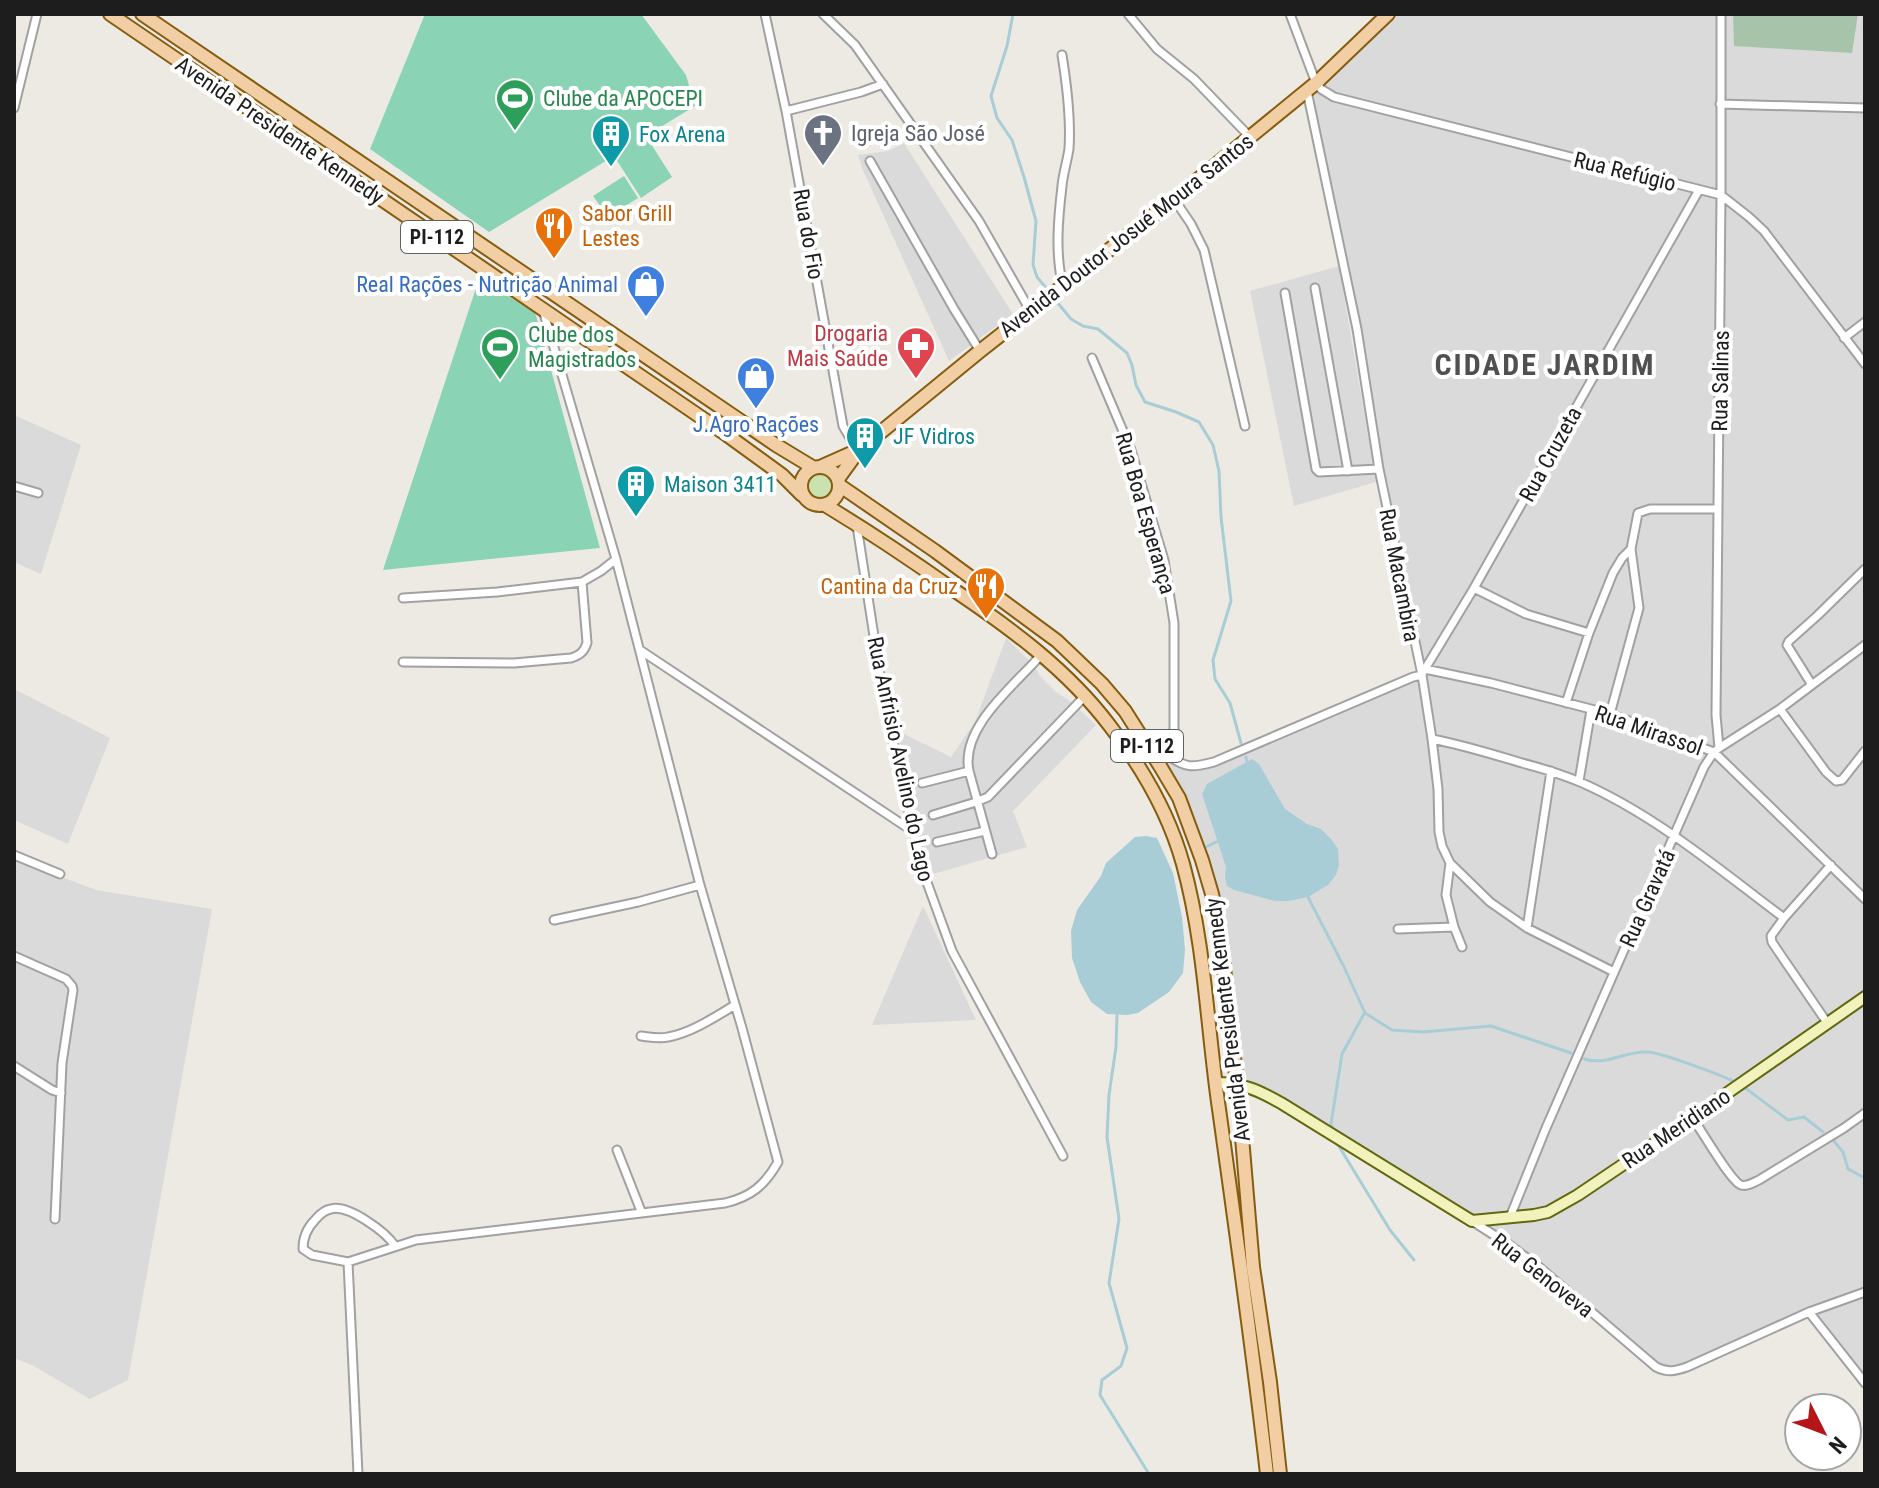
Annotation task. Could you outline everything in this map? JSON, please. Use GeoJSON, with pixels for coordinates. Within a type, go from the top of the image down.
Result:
{"type":"FeatureCollection","features":[{"type":"Feature","properties":{"kind":"main road","name":"Avenida Presidente Kennedy"},"geometry":{"type":"LineString","coordinates":[[110,14],[764,461],[812,504],[825,505],[857,523],[976,604],[1041,655],[1085,696],[1109,724],[1148,782],[1173,833],[1183,862],[1200,941],[1215,1083],[1238,1236],[1267,1474]]}},
{"type":"Feature","properties":{"kind":"main road","name":"Avenida Presidente Kennedy"},"geometry":{"type":"LineString","coordinates":[[142,14],[785,451],[817,467],[831,470],[839,482],[1065,648],[1125,711],[1163,760],[1202,860],[1220,932],[1253,1267],[1280,1474]]}},
{"type":"Feature","properties":{"kind":"main road","name":"Avenida Doutor Josué Moura Santos"},"geometry":{"type":"LineString","coordinates":[[862,448],[1312,87],[1388,14]]}},
{"type":"Feature","properties":{"kind":"main road"},"geometry":{"type":"LineString","coordinates":[[169,55],[179,39]]}},
{"type":"Feature","properties":{"kind":"main road"},"geometry":{"type":"LineString","coordinates":[[590,342],[601,326]]}},
{"type":"Feature","properties":{"kind":"main road"},"geometry":{"type":"LineString","coordinates":[[802,495],[803,477],[817,467],[862,448]]}},
{"type":"Feature","properties":{"kind":"main road"},"geometry":{"type":"LineString","coordinates":[[825,505],[836,498],[839,482],[862,448]]}},
{"type":"Feature","properties":{"kind":"street"},"geometry":{"type":"LineString","coordinates":[[14,108],[37,14]]}},
{"type":"Feature","properties":{"kind":"street","name":"Rua do Fio"},"geometry":{"type":"LineString","coordinates":[[765,14],[786,111],[843,426],[850,438],[862,448]]}},
{"type":"Feature","properties":{"kind":"street"},"geometry":{"type":"LineString","coordinates":[[823,14],[849,38],[979,221],[1031,312]]}},
{"type":"Feature","properties":{"kind":"street"},"geometry":{"type":"LineString","coordinates":[[1128,14],[1157,49],[1194,79],[1251,137]]}},
{"type":"Feature","properties":{"kind":"street","name":"Rua Macambira"},"geometry":{"type":"LineString","coordinates":[[1290,14],[1312,87],[1357,329],[1379,469],[1423,672],[1442,846],[1450,863],[1479,893],[1527,928],[1614,972]]}},
{"type":"Feature","properties":{"kind":"street","name":"Rua Salinas"},"geometry":{"type":"LineString","coordinates":[[1716,750],[1721,14]]}},
{"type":"Feature","properties":{"kind":"street"},"geometry":{"type":"LineString","coordinates":[[1062,55],[1068,95],[1069,135],[1057,245],[1063,287]]}},
{"type":"Feature","properties":{"kind":"street"},"geometry":{"type":"LineString","coordinates":[[786,111],[883,84]]}},
{"type":"Feature","properties":{"kind":"street","name":"Rua Refúgio"},"geometry":{"type":"LineString","coordinates":[[1312,87],[1342,99],[1721,195],[1764,231],[1865,364]]}},
{"type":"Feature","properties":{"kind":"street"},"geometry":{"type":"LineString","coordinates":[[1720,104],[1865,108]]}},
{"type":"Feature","properties":{"kind":"street"},"geometry":{"type":"LineString","coordinates":[[870,161],[980,351]]}},
{"type":"Feature","properties":{"kind":"street","name":"Rua Cruzeta"},"geometry":{"type":"LineString","coordinates":[[1423,672],[1474,588],[1699,190]]}},
{"type":"Feature","properties":{"kind":"street"},"geometry":{"type":"LineString","coordinates":[[1174,199],[1204,250],[1245,426]]}},
{"type":"Feature","properties":{"kind":"street"},"geometry":{"type":"LineString","coordinates":[[1315,288],[1348,471]]}},
{"type":"Feature","properties":{"kind":"street"},"geometry":{"type":"LineString","coordinates":[[1285,293],[1314,467],[1319,472],[1379,469]]}},
{"type":"Feature","properties":{"kind":"street"},"geometry":{"type":"LineString","coordinates":[[395,1246],[384,1232],[351,1212],[333,1208],[326,1210],[311,1224],[304,1236],[303,1249],[312,1255],[348,1262],[416,1240],[446,1235],[725,1203],[741,1199],[757,1189],[778,1162],[700,885],[616,559],[543,308]]}},
{"type":"Feature","properties":{"kind":"street"},"geometry":{"type":"LineString","coordinates":[[1844,338],[1865,322]]}},
{"type":"Feature","properties":{"kind":"street","name":"Rua Boa Esperança"},"geometry":{"type":"LineString","coordinates":[[1092,358],[1131,450],[1169,585],[1174,623],[1174,731],[1163,760]]}},
{"type":"Feature","properties":{"kind":"street"},"geometry":{"type":"LineString","coordinates":[[14,486],[38,493]]}},
{"type":"Feature","properties":{"kind":"street"},"geometry":{"type":"LineString","coordinates":[[1610,714],[1639,608],[1631,549],[1638,513],[1643,510],[1718,509]]}},
{"type":"Feature","properties":{"kind":"street","name":"Rua Anfrisio Avelino do Lago"},"geometry":{"type":"LineString","coordinates":[[857,523],[882,688],[925,877],[952,951],[1063,1156]]}},
{"type":"Feature","properties":{"kind":"street"},"geometry":{"type":"LineString","coordinates":[[1566,703],[1589,633],[1618,563],[1631,549]]}},
{"type":"Feature","properties":{"kind":"street"},"geometry":{"type":"LineString","coordinates":[[403,598],[582,582],[616,559]]}},
{"type":"Feature","properties":{"kind":"street"},"geometry":{"type":"LineString","coordinates":[[1812,685],[1787,645],[1865,569]]}},
{"type":"Feature","properties":{"kind":"street"},"geometry":{"type":"LineString","coordinates":[[403,662],[514,663],[571,658],[583,653],[587,643],[582,582]]}},
{"type":"Feature","properties":{"kind":"street"},"geometry":{"type":"LineString","coordinates":[[1474,588],[1526,614],[1589,633]]}},
{"type":"Feature","properties":{"kind":"street","name":"Rua Gravatá"},"geometry":{"type":"LineString","coordinates":[[1510,1217],[1698,778],[1716,750],[1780,709],[1865,645]]}},
{"type":"Feature","properties":{"kind":"street"},"geometry":{"type":"LineString","coordinates":[[640,650],[914,832]]}},
{"type":"Feature","properties":{"kind":"street"},"geometry":{"type":"LineString","coordinates":[[992,854],[976,802],[967,762],[968,751],[987,712],[1041,655]]}},
{"type":"Feature","properties":{"kind":"street"},"geometry":{"type":"LineString","coordinates":[[1163,760],[1187,767],[1214,762],[1423,672]]}},
{"type":"Feature","properties":{"kind":"street","name":"Rua Mirassol"},"geometry":{"type":"LineString","coordinates":[[1423,672],[1610,714],[1716,750],[1865,899]]}},
{"type":"Feature","properties":{"kind":"street"},"geometry":{"type":"LineString","coordinates":[[933,815],[976,802],[993,793],[1085,696]]}},
{"type":"Feature","properties":{"kind":"street"},"geometry":{"type":"LineString","coordinates":[[1780,709],[1836,781],[1842,780],[1865,751]]}},
{"type":"Feature","properties":{"kind":"street"},"geometry":{"type":"LineString","coordinates":[[1579,781],[1591,710]]}},
{"type":"Feature","properties":{"kind":"street"},"geometry":{"type":"LineString","coordinates":[[1432,739],[1476,749],[1579,781],[1674,837],[1784,918]]}},
{"type":"Feature","properties":{"kind":"street"},"geometry":{"type":"LineString","coordinates":[[922,783],[969,771]]}},
{"type":"Feature","properties":{"kind":"street"},"geometry":{"type":"LineString","coordinates":[[1527,928],[1551,771]]}},
{"type":"Feature","properties":{"kind":"street"},"geometry":{"type":"LineString","coordinates":[[937,842],[985,831]]}},
{"type":"Feature","properties":{"kind":"street"},"geometry":{"type":"LineString","coordinates":[[14,855],[60,874]]}},
{"type":"Feature","properties":{"kind":"street"},"geometry":{"type":"LineString","coordinates":[[1450,863],[1446,895],[1462,947]]}},
{"type":"Feature","properties":{"kind":"street"},"geometry":{"type":"LineString","coordinates":[[1828,1024],[1772,942],[1772,934],[1831,865]]}},
{"type":"Feature","properties":{"kind":"street"},"geometry":{"type":"LineString","coordinates":[[554,920],[623,906],[700,885]]}},
{"type":"Feature","properties":{"kind":"street"},"geometry":{"type":"LineString","coordinates":[[1398,929],[1454,927]]}},
{"type":"Feature","properties":{"kind":"street"},"geometry":{"type":"LineString","coordinates":[[14,956],[66,979],[72,986],[62,1063],[55,1219]]}},
{"type":"Feature","properties":{"kind":"street","name":"Rua Meridiano"},"geometry":{"type":"LineString","coordinates":[[1472,1221],[1548,1212],[1578,1195],[1865,997]]}},
{"type":"Feature","properties":{"kind":"street"},"geometry":{"type":"LineString","coordinates":[[641,1036],[667,1038],[735,1005]]}},
{"type":"Feature","properties":{"kind":"street"},"geometry":{"type":"LineString","coordinates":[[14,1066],[61,1093]]}},
{"type":"Feature","properties":{"kind":"street","name":"Rua Genoveva"},"geometry":{"type":"LineString","coordinates":[[1215,1083],[1256,1089],[1508,1244],[1656,1367],[1672,1372],[1687,1367],[1809,1312]]}},
{"type":"Feature","properties":{"kind":"street"},"geometry":{"type":"LineString","coordinates":[[1692,1117],[1730,1174],[1739,1184],[1745,1185],[1759,1180],[1865,1113]]}},
{"type":"Feature","properties":{"kind":"street"},"geometry":{"type":"LineString","coordinates":[[617,1150],[641,1211]]}},
{"type":"Feature","properties":{"kind":"street"},"geometry":{"type":"LineString","coordinates":[[348,1262],[358,1474]]}},
{"type":"Feature","properties":{"kind":"street"},"geometry":{"type":"LineString","coordinates":[[1865,1292],[1809,1312],[1865,1383]]}},
{"type":"Feature","properties":{"kind":"shaded area"},"geometry":{"type":"Polygon","coordinates":[[[1388,14],[1865,14],[1865,1383],[1809,1312],[1687,1367],[1667,1371],[1539,1267],[1281,1103],[1236,1084],[1212,894],[1160,766],[1167,755],[1196,767],[1421,675],[1357,329],[1307,91],[1388,14]]]}},
{"type":"Feature","properties":{"kind":"shaded area"},"geometry":{"type":"Polygon","coordinates":[[[904,143],[1013,314],[949,361],[858,155],[888,151],[904,143]]]}},
{"type":"Feature","properties":{"kind":"shaded area"},"geometry":{"type":"Polygon","coordinates":[[[1339,266],[1376,482],[1294,506],[1250,291],[1339,266]]]}},
{"type":"Feature","properties":{"kind":"shaded area"},"geometry":{"type":"Polygon","coordinates":[[[14,415],[81,445],[41,574],[14,562],[14,415]]]}},
{"type":"Feature","properties":{"kind":"shaded area"},"geometry":{"type":"Polygon","coordinates":[[[1006,638],[1056,692],[1096,725],[1013,811],[1027,847],[930,875],[894,729],[951,757],[975,722],[1006,638]]]}},
{"type":"Feature","properties":{"kind":"shaded area"},"geometry":{"type":"Polygon","coordinates":[[[14,689],[110,738],[68,844],[14,820],[14,689]]]}},
{"type":"Feature","properties":{"kind":"shaded area"},"geometry":{"type":"Polygon","coordinates":[[[14,859],[96,890],[212,909],[128,1380],[90,1399],[14,1358],[14,859]]]}},
{"type":"Feature","properties":{"kind":"shaded area"},"geometry":{"type":"Polygon","coordinates":[[[923,906],[976,1020],[872,1025],[923,906]]]}},
{"type":"Feature","properties":{"kind":"green space","name":"Clube da APOCEPI"},"geometry":{"type":"Polygon","coordinates":[[[425,14],[641,14],[686,75],[695,106],[646,136],[672,177],[641,198],[614,156],[489,232],[370,149],[425,14]]]}},
{"type":"Feature","properties":{"kind":"green space"},"geometry":{"type":"Polygon","coordinates":[[[1733,14],[1858,14],[1852,53],[1734,46],[1733,14]]]}},
{"type":"Feature","properties":{"kind":"green space"},"geometry":{"type":"Polygon","coordinates":[[[624,176],[638,198],[608,217],[593,196],[624,176]]]}},
{"type":"Feature","properties":{"kind":"green space","name":"Clube dos Magistrados"},"geometry":{"type":"Polygon","coordinates":[[[479,279],[535,312],[600,548],[383,570],[479,279]]]}},
{"type":"Feature","properties":{"kind":"green space"},"geometry":{"type":"Polygon","coordinates":[[[820,472],[830,476],[834,486],[830,496],[820,500],[810,496],[806,486],[810,476],[820,472]]]}},
{"type":"Feature","properties":{"kind":"water"},"geometry":{"type":"Polygon","coordinates":[[[1252,759],[1259,764],[1285,809],[1307,824],[1321,829],[1338,849],[1336,875],[1328,885],[1308,897],[1275,901],[1227,886],[1226,867],[1202,794],[1207,784],[1252,759]]]}},
{"type":"Feature","properties":{"kind":"water"},"geometry":{"type":"Polygon","coordinates":[[[1135,837],[1157,838],[1173,873],[1182,917],[1185,950],[1183,973],[1169,992],[1138,1013],[1107,1014],[1091,1002],[1080,982],[1072,958],[1071,931],[1077,910],[1101,876],[1106,863],[1135,837]]]}},
{"type":"Feature","properties":{"kind":"waterway"},"geometry":{"type":"LineString","coordinates":[[1013,14],[1007,46],[991,96],[997,118],[1012,140],[1024,177],[1036,221],[1033,265],[1037,277],[1047,289]]}},
{"type":"Feature","properties":{"kind":"waterway"},"geometry":{"type":"LineString","coordinates":[[1057,302],[1071,319],[1098,329],[1127,353],[1136,385],[1145,402],[1199,422],[1213,445],[1219,471],[1231,601],[1213,660],[1215,679],[1230,703],[1241,743]]}},
{"type":"Feature","properties":{"kind":"waterway"},"geometry":{"type":"LineString","coordinates":[[1246,757],[1247,762]]}},
{"type":"Feature","properties":{"kind":"waterway"},"geometry":{"type":"LineString","coordinates":[[1204,848],[1218,841]]}},
{"type":"Feature","properties":{"kind":"waterway"},"geometry":{"type":"LineString","coordinates":[[1308,897],[1365,1013],[1392,1030],[1423,1032],[1491,1026],[1571,1053]]}},
{"type":"Feature","properties":{"kind":"waterway"},"geometry":{"type":"LineString","coordinates":[[1334,1132],[1331,1124],[1342,1054],[1364,1014]]}},
{"type":"Feature","properties":{"kind":"waterway"},"geometry":{"type":"LineString","coordinates":[[1117,1015],[1107,1137],[1119,1219],[1109,1283],[1127,1348],[1121,1366],[1102,1380],[1100,1395],[1149,1474]]}},
{"type":"Feature","properties":{"kind":"waterway"},"geometry":{"type":"LineString","coordinates":[[1584,1059],[1601,1061],[1639,1052],[1654,1053],[1737,1083]]}},
{"type":"Feature","properties":{"kind":"waterway"},"geometry":{"type":"LineString","coordinates":[[1744,1087],[1788,1120],[1804,1117],[1823,1132]]}},
{"type":"Feature","properties":{"kind":"waterway"},"geometry":{"type":"LineString","coordinates":[[1834,1141],[1843,1152],[1848,1169],[1865,1178]]}},
{"type":"Feature","properties":{"kind":"waterway"},"geometry":{"type":"LineString","coordinates":[[1337,1143],[1390,1230],[1414,1260]]}},
{"type":"Feature","properties":{"kind":"place","name":"Clube da APOCEPI"},"geometry":{"type":"Point","coordinates":[515,132]}},
{"type":"Feature","properties":{"kind":"place","name":"Igreja São José"},"geometry":{"type":"Point","coordinates":[823,167]}},
{"type":"Feature","properties":{"kind":"place","name":"Fox Arena"},"geometry":{"type":"Point","coordinates":[611,168]}},
{"type":"Feature","properties":{"kind":"place","name":"Sabor Grill Lestes"},"geometry":{"type":"Point","coordinates":[554,260]}},
{"type":"Feature","properties":{"kind":"place","name":"Real Rações - Nutrição Animal"},"geometry":{"type":"Point","coordinates":[646,318]}},
{"type":"Feature","properties":{"kind":"place","name":"Drogaria Mais Saúde"},"geometry":{"type":"Point","coordinates":[916,380]}},
{"type":"Feature","properties":{"kind":"place","name":"Clube dos Magistrados"},"geometry":{"type":"Point","coordinates":[500,381]}},
{"type":"Feature","properties":{"kind":"place","name":"J.Agro Rações"},"geometry":{"type":"Point","coordinates":[756,410]}},
{"type":"Feature","properties":{"kind":"place","name":"JF Vidros"},"geometry":{"type":"Point","coordinates":[865,470]}},
{"type":"Feature","properties":{"kind":"place","name":"Maison 3411"},"geometry":{"type":"Point","coordinates":[636,518]}},
{"type":"Feature","properties":{"kind":"place","name":"Cantina da Cruz"},"geometry":{"type":"Point","coordinates":[986,620]}},
{"type":"Feature","properties":{"kind":"district","name":"CIDADE JARDIM"},"geometry":{"type":"Point","coordinates":[1545,365]}}]}
